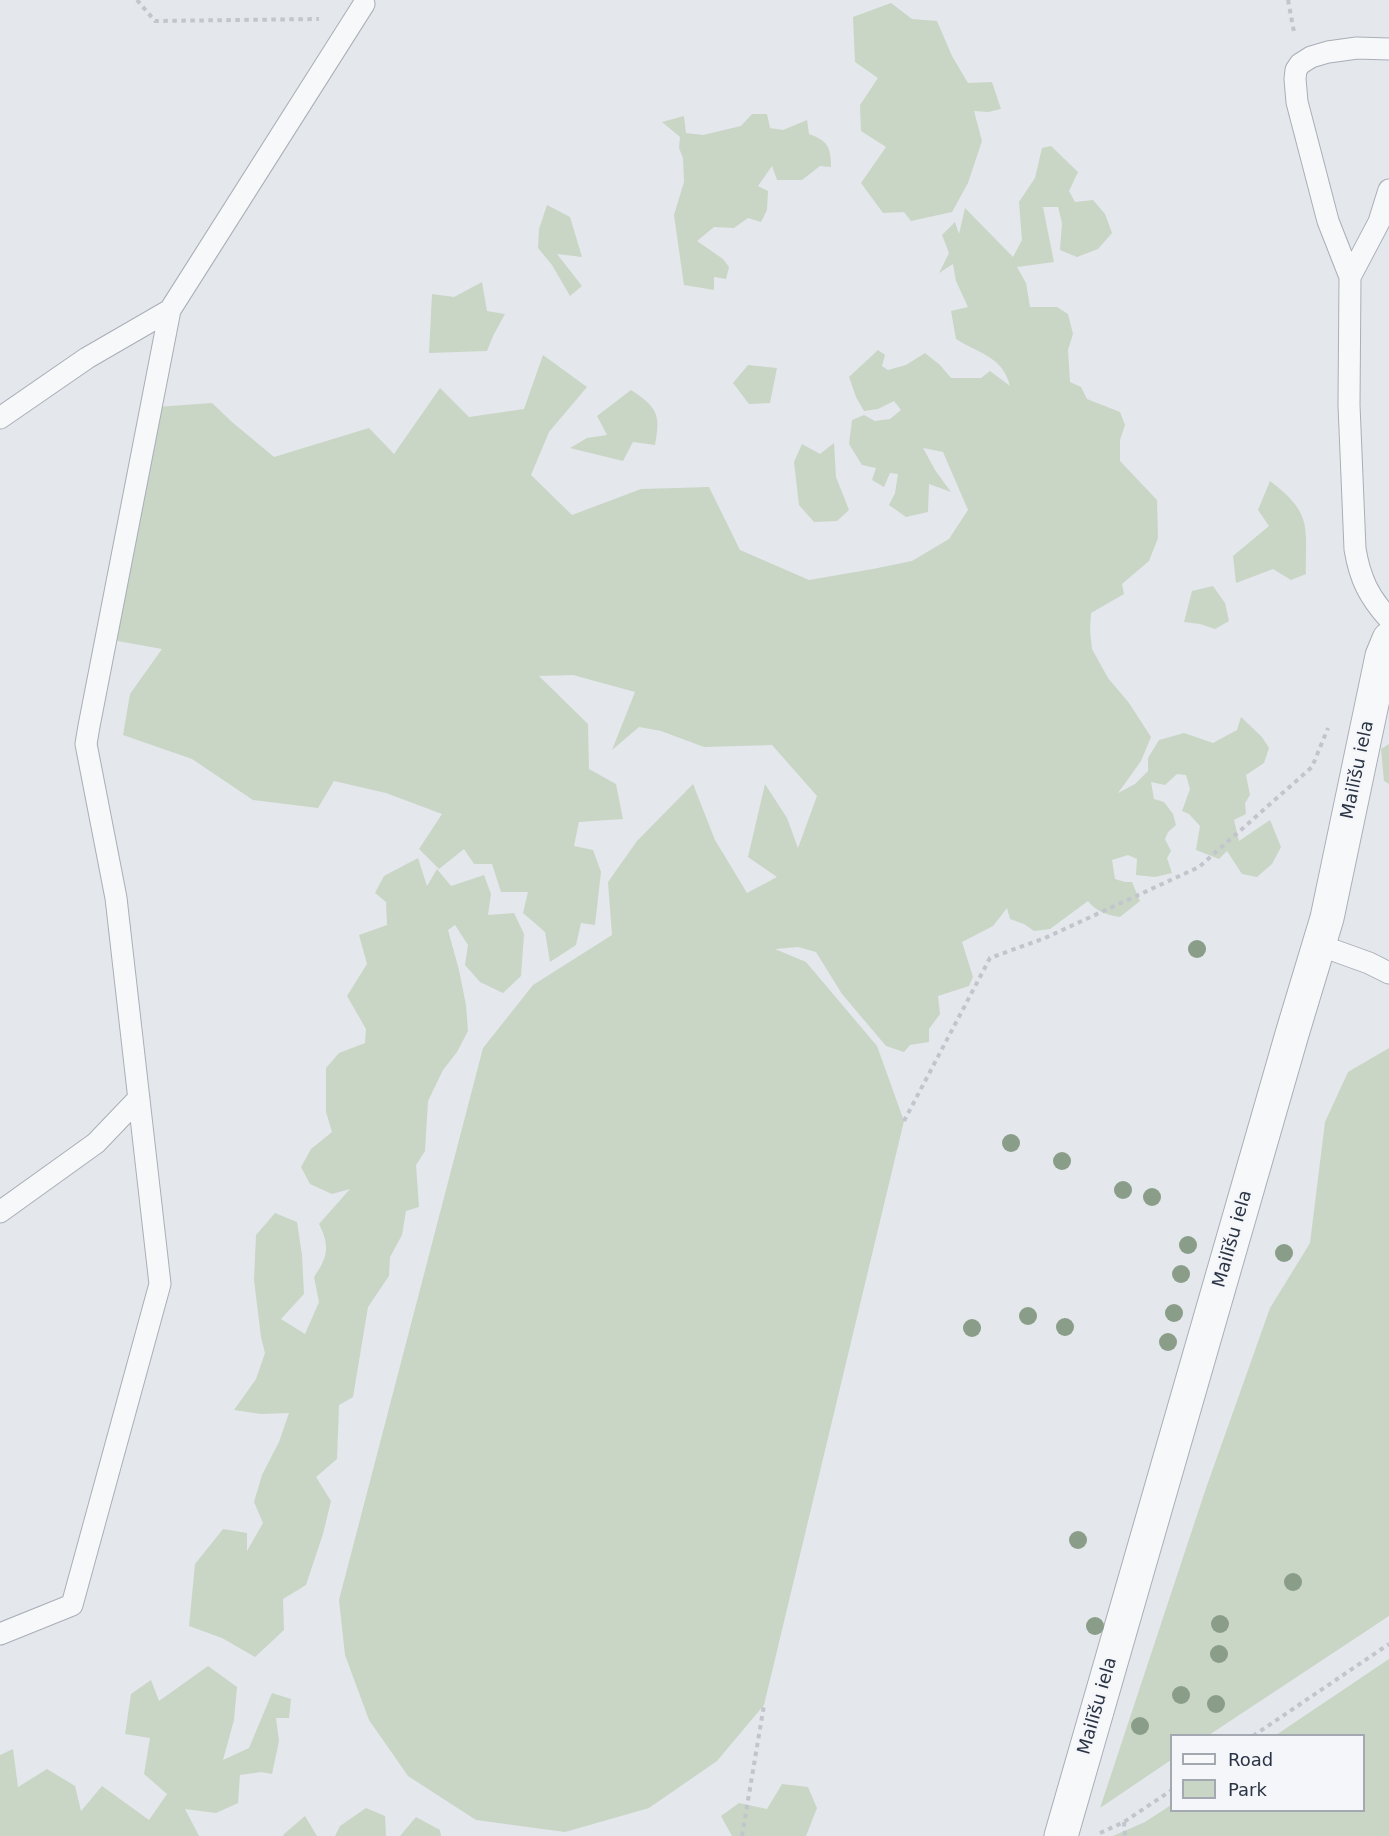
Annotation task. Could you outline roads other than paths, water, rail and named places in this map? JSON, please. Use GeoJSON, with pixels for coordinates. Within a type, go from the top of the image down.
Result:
{"type":"FeatureCollection","features":[{"type":"Feature","properties":{"kind":"street","name":"Mailīšu iela"},"geometry":{"type":"LineString","coordinates":[[1061,1836],[1327,918],[1382,656],[1389,639]]}},
{"type":"Feature","properties":{"kind":"lane"},"geometry":{"type":"LineString","coordinates":[[0,1634],[72,1605],[160,1284],[116,898],[86,744],[170,310],[359,11]]}},
{"type":"Feature","properties":{"kind":"lane"},"geometry":{"type":"LineString","coordinates":[[1389,49],[1357,48],[1311,57],[1300,64],[1296,70],[1295,79],[1297,102],[1328,221],[1350,277],[1349,405],[1358,568],[1369,595],[1389,619]]}},
{"type":"Feature","properties":{"kind":"lane"},"geometry":{"type":"LineString","coordinates":[[1350,277],[1379,222],[1389,190]]}},
{"type":"Feature","properties":{"kind":"lane"},"geometry":{"type":"LineString","coordinates":[[0,418],[87,358],[170,310]]}},
{"type":"Feature","properties":{"kind":"lane"},"geometry":{"type":"LineString","coordinates":[[1319,945],[1369,963],[1389,973]]}},
{"type":"Feature","properties":{"kind":"lane"},"geometry":{"type":"LineString","coordinates":[[0,1212],[96,1143],[140,1098]]}}]}
